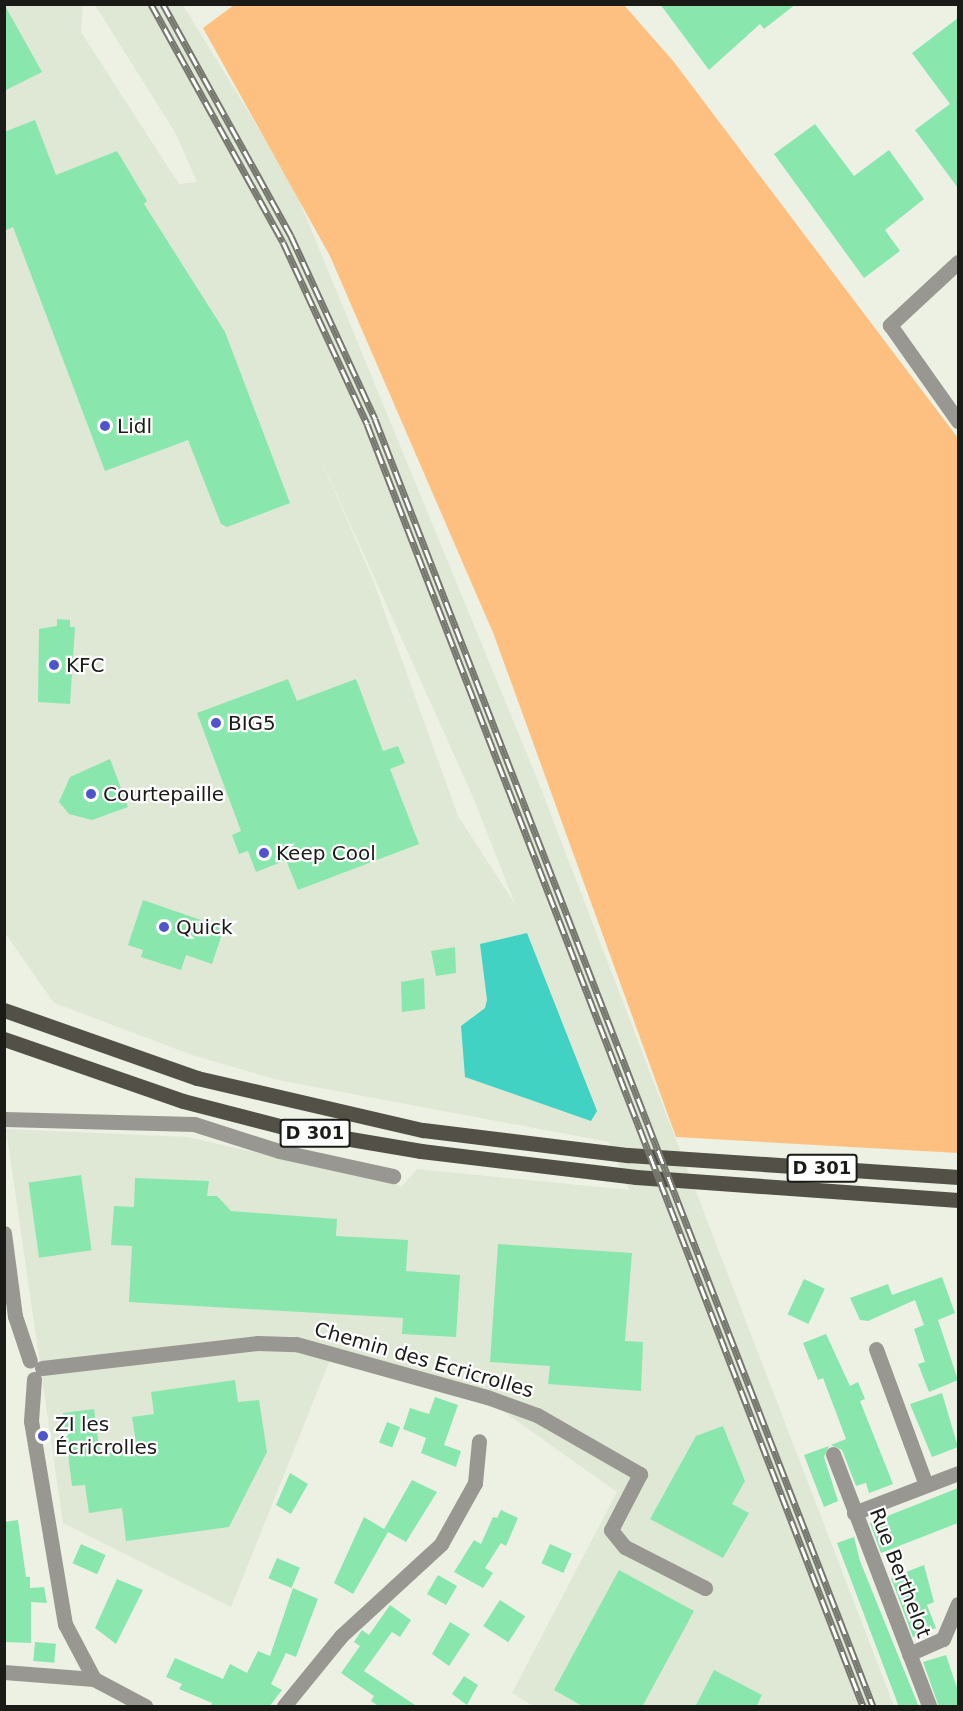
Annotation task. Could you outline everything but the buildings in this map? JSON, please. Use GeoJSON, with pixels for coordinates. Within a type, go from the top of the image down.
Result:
{"type":"FeatureCollection","features":[{"type":"Feature","properties":{"kind":"main road","name":"D 301"},"geometry":{"type":"LineString","coordinates":[[4,1010],[196,1078],[296,1104],[423,1130],[628,1155],[958,1177]]}},
{"type":"Feature","properties":{"kind":"main road","name":"D 301"},"geometry":{"type":"LineString","coordinates":[[4,1039],[183,1101],[291,1128],[421,1151],[636,1177],[958,1200]]}},
{"type":"Feature","properties":{"kind":"street"},"geometry":{"type":"LineString","coordinates":[[958,262],[890,325],[958,421]]}},
{"type":"Feature","properties":{"kind":"street"},"geometry":{"type":"LineString","coordinates":[[4,1119],[194,1124],[279,1151],[393,1176]]}},
{"type":"Feature","properties":{"kind":"street"},"geometry":{"type":"LineString","coordinates":[[4,1233],[10,1317],[36,1369],[31,1421],[54,1576],[65,1624],[94,1679]]}},
{"type":"Feature","properties":{"kind":"street","name":"Chemin des Ecricrolles"},"geometry":{"type":"LineString","coordinates":[[36,1369],[258,1343],[296,1344],[487,1397],[537,1415],[640,1474],[611,1530],[625,1547],[705,1588]]}},
{"type":"Feature","properties":{"kind":"street"},"geometry":{"type":"LineString","coordinates":[[876,1349],[926,1485]]}},
{"type":"Feature","properties":{"kind":"street"},"geometry":{"type":"LineString","coordinates":[[284,1707],[341,1636],[441,1544],[475,1483],[479,1441]]}},
{"type":"Feature","properties":{"kind":"street","name":"Rue Berthelot"},"geometry":{"type":"LineString","coordinates":[[833,1454],[929,1707]]}},
{"type":"Feature","properties":{"kind":"street"},"geometry":{"type":"LineString","coordinates":[[854,1513],[958,1473]]}},
{"type":"Feature","properties":{"kind":"street"},"geometry":{"type":"LineString","coordinates":[[909,1654],[943,1639],[958,1604]]}},
{"type":"Feature","properties":{"kind":"street"},"geometry":{"type":"LineString","coordinates":[[4,1672],[94,1679],[145,1707]]}},
{"type":"Feature","properties":{"kind":"shaded area"},"geometry":{"type":"Polygon","coordinates":[[[4,5],[83,5],[81,32],[179,184],[197,182],[176,134],[95,5],[183,5],[292,183],[536,776],[894,1706],[533,1706],[512,1693],[617,1492],[493,1404],[330,1360],[231,1607],[63,1523],[6,1129],[188,1137],[402,1186],[417,1169],[629,1190],[609,1142],[278,1080],[192,1055],[54,1003],[5,933],[4,5]],[[315,446],[373,580],[458,816],[515,904],[473,797],[315,446]]]}},
{"type":"Feature","properties":{"kind":"shaded area"},"geometry":{"type":"Polygon","coordinates":[[[234,5],[624,5],[674,62],[958,438],[958,1153],[676,1137],[494,635],[330,256],[203,28],[234,5]]]}},
{"type":"Feature","properties":{"kind":"water"},"geometry":{"type":"Polygon","coordinates":[[[527,933],[597,1111],[591,1121],[465,1077],[461,1026],[485,1008],[487,1000],[480,944],[527,933]]]}},
{"type":"Feature","properties":{"kind":"railway"},"geometry":{"type":"LineString","coordinates":[[151,4],[283,242],[367,424],[863,1706]]}},
{"type":"Feature","properties":{"kind":"railway"},"geometry":{"type":"LineString","coordinates":[[163,4],[291,236],[375,419],[873,1706]]}},
{"type":"Feature","properties":{"kind":"place","name":"Lidl"},"geometry":{"type":"Point","coordinates":[105,426]}},
{"type":"Feature","properties":{"kind":"place","name":"KFC"},"geometry":{"type":"Point","coordinates":[54,665]}},
{"type":"Feature","properties":{"kind":"place","name":"BIG5"},"geometry":{"type":"Point","coordinates":[216,723]}},
{"type":"Feature","properties":{"kind":"place","name":"Courtepaille"},"geometry":{"type":"Point","coordinates":[91,794]}},
{"type":"Feature","properties":{"kind":"place","name":"Keep Cool"},"geometry":{"type":"Point","coordinates":[264,853]}},
{"type":"Feature","properties":{"kind":"place","name":"Quick"},"geometry":{"type":"Point","coordinates":[164,927]}},
{"type":"Feature","properties":{"kind":"place","name":"ZI les Écricrolles"},"geometry":{"type":"Point","coordinates":[43,1436]}}]}
